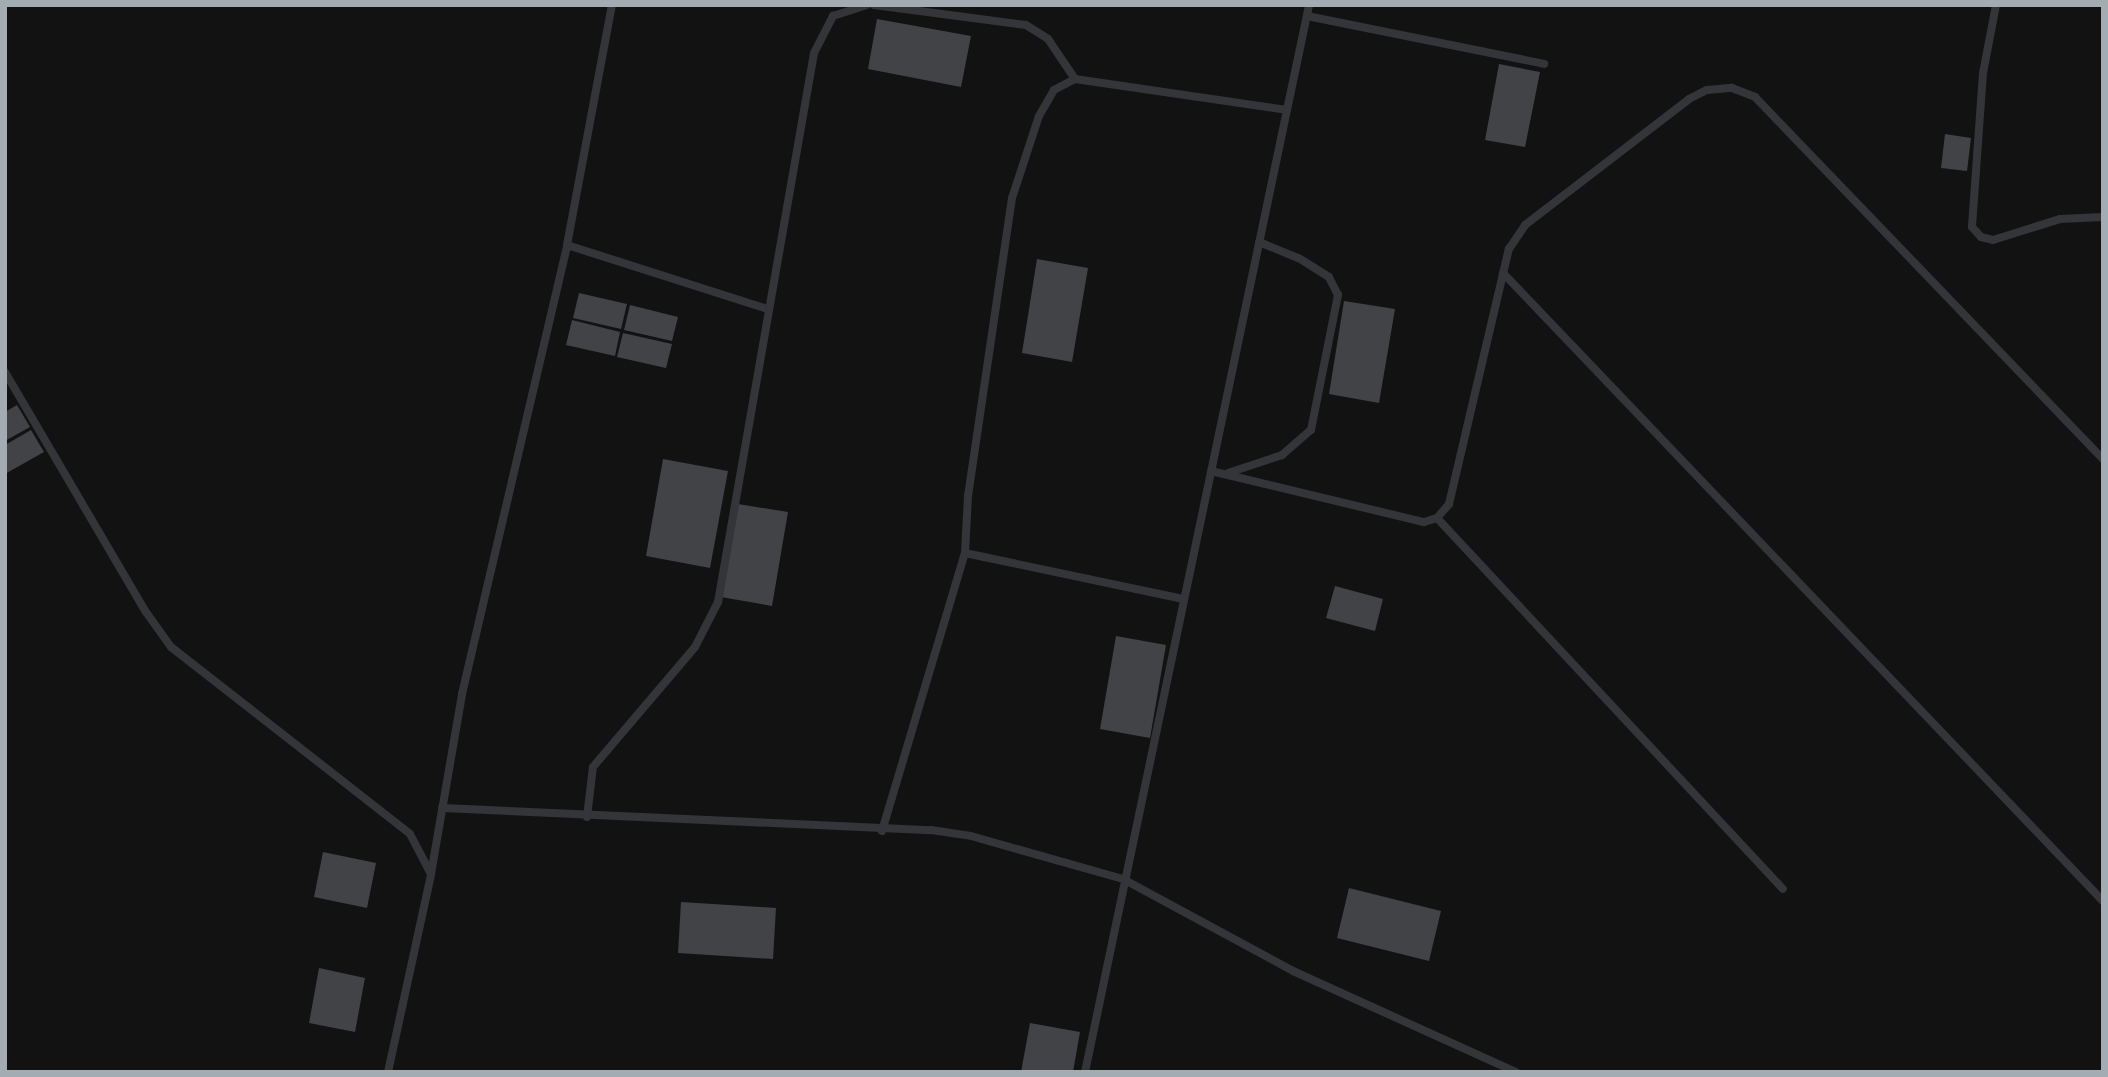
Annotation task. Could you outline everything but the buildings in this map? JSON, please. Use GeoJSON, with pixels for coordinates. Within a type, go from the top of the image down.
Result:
{"type":"FeatureCollection","features":[{"type":"Feature","properties":{"kind":"lane"},"geometry":{"type":"LineString","coordinates":[[388,1072],[431,874],[462,694],[567,245],[612,5]]}},
{"type":"Feature","properties":{"kind":"lane"},"geometry":{"type":"LineString","coordinates":[[587,817],[593,767],[695,647],[718,602],[751,425],[767,309],[817,41],[833,16],[866,5]]}},
{"type":"Feature","properties":{"kind":"lane"},"geometry":{"type":"LineString","coordinates":[[874,5],[1026,25],[1048,39],[1075,79]]}},
{"type":"Feature","properties":{"kind":"lane"},"geometry":{"type":"LineString","coordinates":[[1085,1072],[1123,878],[1309,5]]}},
{"type":"Feature","properties":{"kind":"lane"},"geometry":{"type":"LineString","coordinates":[[1996,5],[1983,73],[1972,227],[1981,237],[1993,240],[2060,219],[2103,217]]}},
{"type":"Feature","properties":{"kind":"lane"},"geometry":{"type":"LineString","coordinates":[[1307,16],[1544,64]]}},
{"type":"Feature","properties":{"kind":"lane"},"geometry":{"type":"LineString","coordinates":[[882,831],[965,553],[968,496],[1012,198],[1039,116],[1054,90],[1075,79],[1287,110]]}},
{"type":"Feature","properties":{"kind":"lane"},"geometry":{"type":"LineString","coordinates":[[1211,471],[1424,522],[1437,518],[1448,504],[1509,249],[1525,225],[1689,99],[1707,90],[1732,88],[1755,97],[2103,459]]}},
{"type":"Feature","properties":{"kind":"lane"},"geometry":{"type":"LineString","coordinates":[[1211,471],[1245,471],[1282,456],[1306,439],[1315,420],[1338,291],[1329,277],[1308,264],[1259,242]]}},
{"type":"Feature","properties":{"kind":"lane"},"geometry":{"type":"LineString","coordinates":[[567,245],[767,309]]}},
{"type":"Feature","properties":{"kind":"lane"},"geometry":{"type":"LineString","coordinates":[[1503,273],[2103,901]]}},
{"type":"Feature","properties":{"kind":"lane"},"geometry":{"type":"LineString","coordinates":[[5,372],[83,508],[171,647],[410,834],[431,874]]}},
{"type":"Feature","properties":{"kind":"lane"},"geometry":{"type":"LineString","coordinates":[[1437,518],[1783,889]]}},
{"type":"Feature","properties":{"kind":"lane"},"geometry":{"type":"LineString","coordinates":[[965,553],[1183,599]]}},
{"type":"Feature","properties":{"kind":"lane"},"geometry":{"type":"LineString","coordinates":[[442,808],[971,836],[1123,878],[1293,971],[1516,1072]]}}]}
